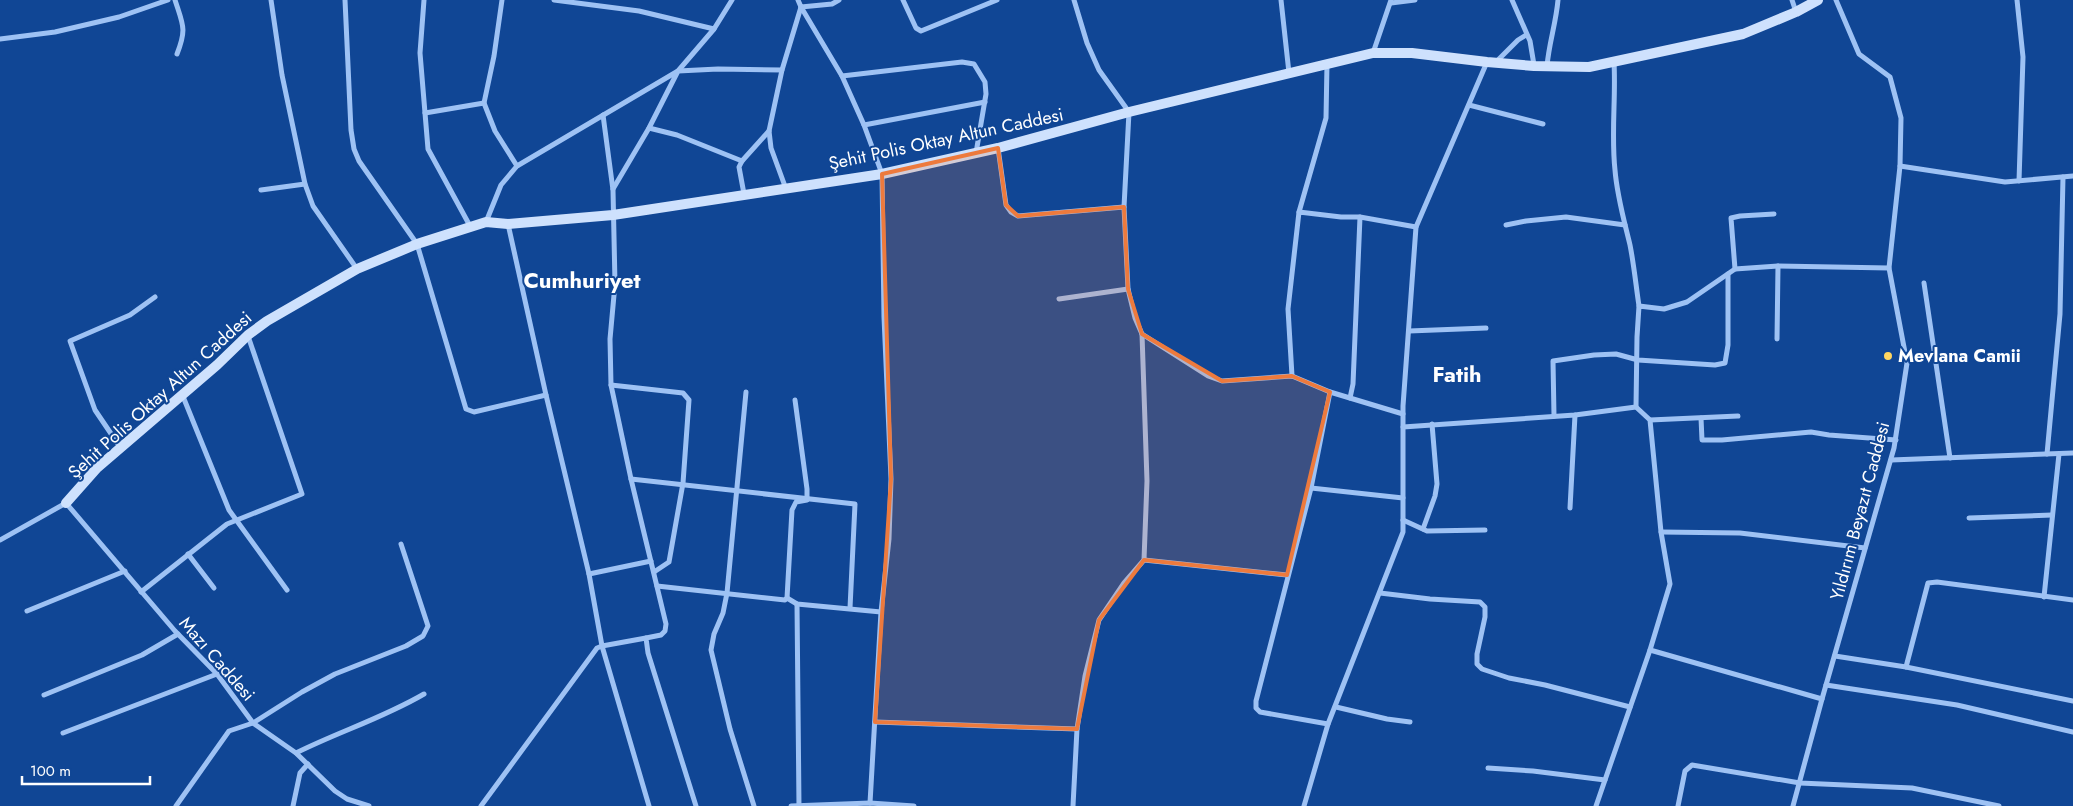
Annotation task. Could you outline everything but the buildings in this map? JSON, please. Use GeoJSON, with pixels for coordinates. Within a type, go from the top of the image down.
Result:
{"type":"FeatureCollection","features":[{"type":"Feature","properties":{"kind":"street"},"geometry":{"type":"LineString","coordinates":[[0,39],[55,32],[119,17],[168,0]]}},
{"type":"Feature","properties":{"kind":"street"},"geometry":{"type":"LineString","coordinates":[[175,0],[184,27],[177,54]]}},
{"type":"Feature","properties":{"kind":"street"},"geometry":{"type":"LineString","coordinates":[[271,0],[282,75],[305,184],[313,206],[357,268]]}},
{"type":"Feature","properties":{"kind":"street"},"geometry":{"type":"LineString","coordinates":[[344,0],[351,130],[354,149],[359,161],[417,244],[466,409],[474,412],[546,395]]}},
{"type":"Feature","properties":{"kind":"street"},"geometry":{"type":"LineString","coordinates":[[424,0],[420,53],[428,149],[470,226]]}},
{"type":"Feature","properties":{"kind":"street"},"geometry":{"type":"LineString","coordinates":[[502,0],[494,56],[484,103],[495,131],[517,166]]}},
{"type":"Feature","properties":{"kind":"street"},"geometry":{"type":"LineString","coordinates":[[554,0],[639,11],[714,29]]}},
{"type":"Feature","properties":{"kind":"street"},"geometry":{"type":"LineString","coordinates":[[613,190],[649,128],[678,71],[714,29],[732,0]]}},
{"type":"Feature","properties":{"kind":"street"},"geometry":{"type":"LineString","coordinates":[[798,0],[842,76],[864,125],[882,174],[884,317],[891,478],[889,539],[881,612],[870,803]]}},
{"type":"Feature","properties":{"kind":"street"},"geometry":{"type":"LineString","coordinates":[[801,7],[832,4],[840,0]]}},
{"type":"Feature","properties":{"kind":"street"},"geometry":{"type":"LineString","coordinates":[[902,0],[916,28],[920,31],[997,0]]}},
{"type":"Feature","properties":{"kind":"street"},"geometry":{"type":"LineString","coordinates":[[1073,806],[1077,729],[1085,676],[1100,620],[1124,583],[1144,560],[1148,481],[1142,334],[1135,318],[1128,289],[1124,207],[1129,112],[1099,70],[1087,43],[1074,0]]}},
{"type":"Feature","properties":{"kind":"street"},"geometry":{"type":"LineString","coordinates":[[1281,0],[1289,73]]}},
{"type":"Feature","properties":{"kind":"street"},"geometry":{"type":"LineString","coordinates":[[1372,53],[1391,1],[1415,0]]}},
{"type":"Feature","properties":{"kind":"street"},"geometry":{"type":"LineString","coordinates":[[1512,0],[1526,36],[1530,41],[1534,66]]}},
{"type":"Feature","properties":{"kind":"street"},"geometry":{"type":"LineString","coordinates":[[1547,66],[1549,44],[1556,20],[1558,0]]}},
{"type":"Feature","properties":{"kind":"street"},"geometry":{"type":"LineString","coordinates":[[1792,0],[1796,12]]}},
{"type":"Feature","properties":{"kind":"street","name":"Şehit Polis Oktay Altun Caddesi"},"geometry":{"type":"LineString","coordinates":[[66,503],[97,468],[120,447],[216,365],[248,335],[267,321],[357,268],[417,244],[470,226],[486,222],[508,224],[613,214],[882,174],[998,148],[1129,112],[1372,53],[1412,53],[1491,63],[1588,67],[1743,34],[1796,12],[1818,0]]}},
{"type":"Feature","properties":{"kind":"street","name":"Yıldırım Beyazıt Caddesi"},"geometry":{"type":"LineString","coordinates":[[1794,806],[1834,656],[1891,460],[1896,440],[1907,363],[1890,268],[1900,166],[1901,118],[1890,77],[1859,54],[1836,0]]}},
{"type":"Feature","properties":{"kind":"street"},"geometry":{"type":"LineString","coordinates":[[2017,0],[2023,57],[2019,181]]}},
{"type":"Feature","properties":{"kind":"street"},"geometry":{"type":"LineString","coordinates":[[786,189],[771,148],[769,131],[782,70],[801,7]]}},
{"type":"Feature","properties":{"kind":"street"},"geometry":{"type":"LineString","coordinates":[[1304,806],[1328,724],[1403,532],[1403,414],[1416,227],[1469,105],[1491,63],[1518,40],[1526,36]]}},
{"type":"Feature","properties":{"kind":"street"},"geometry":{"type":"LineString","coordinates":[[842,76],[962,62],[974,64],[985,82],[985,102],[976,153]]}},
{"type":"Feature","properties":{"kind":"street"},"geometry":{"type":"LineString","coordinates":[[1596,806],[1650,650],[1670,584],[1661,532],[1650,420],[1636,407],[1639,306],[1630,246],[1618,195],[1613,153],[1614,62]]}},
{"type":"Feature","properties":{"kind":"street"},"geometry":{"type":"LineString","coordinates":[[1292,376],[1288,309],[1299,212],[1326,118],[1327,64]]}},
{"type":"Feature","properties":{"kind":"street"},"geometry":{"type":"LineString","coordinates":[[486,222],[501,185],[517,166],[678,71],[718,69],[782,70]]}},
{"type":"Feature","properties":{"kind":"street"},"geometry":{"type":"LineString","coordinates":[[864,125],[985,102]]}},
{"type":"Feature","properties":{"kind":"street"},"geometry":{"type":"LineString","coordinates":[[425,113],[484,103]]}},
{"type":"Feature","properties":{"kind":"street"},"geometry":{"type":"LineString","coordinates":[[1469,105],[1543,124]]}},
{"type":"Feature","properties":{"kind":"street"},"geometry":{"type":"LineString","coordinates":[[481,806],[597,648],[661,635],[665,631],[666,624],[631,479],[611,385],[610,339],[615,284],[613,190],[603,115]]}},
{"type":"Feature","properties":{"kind":"street"},"geometry":{"type":"LineString","coordinates":[[649,128],[685,138],[742,160]]}},
{"type":"Feature","properties":{"kind":"street"},"geometry":{"type":"LineString","coordinates":[[744,194],[739,168],[742,160],[769,131]]}},
{"type":"Feature","properties":{"kind":"street"},"geometry":{"type":"LineString","coordinates":[[998,148],[1006,205],[1011,212],[1018,216],[1124,207]]}},
{"type":"Feature","properties":{"kind":"street"},"geometry":{"type":"LineString","coordinates":[[1900,166],[2005,182],[2073,176]]}},
{"type":"Feature","properties":{"kind":"street"},"geometry":{"type":"LineString","coordinates":[[2047,454],[2060,314],[2063,177]]}},
{"type":"Feature","properties":{"kind":"street"},"geometry":{"type":"LineString","coordinates":[[261,190],[305,184]]}},
{"type":"Feature","properties":{"kind":"street"},"geometry":{"type":"LineString","coordinates":[[1299,212],[1341,217],[1360,217],[1416,227]]}},
{"type":"Feature","properties":{"kind":"street"},"geometry":{"type":"LineString","coordinates":[[1735,269],[1732,218],[1774,214]]}},
{"type":"Feature","properties":{"kind":"street"},"geometry":{"type":"LineString","coordinates":[[1350,398],[1353,384],[1360,217]]}},
{"type":"Feature","properties":{"kind":"street"},"geometry":{"type":"LineString","coordinates":[[1506,225],[1526,220],[1566,217],[1625,225]]}},
{"type":"Feature","properties":{"kind":"street"},"geometry":{"type":"LineString","coordinates":[[508,224],[588,574],[602,646],[649,806]]}},
{"type":"Feature","properties":{"kind":"street"},"geometry":{"type":"LineString","coordinates":[[1639,306],[1664,309],[1687,302],[1735,269],[1778,266],[1890,268]]}},
{"type":"Feature","properties":{"kind":"street"},"geometry":{"type":"LineString","coordinates":[[1777,339],[1778,266]]}},
{"type":"Feature","properties":{"kind":"street"},"geometry":{"type":"LineString","coordinates":[[1554,416],[1553,361],[1616,354],[1638,360],[1715,365],[1725,362],[1728,345],[1728,274]]}},
{"type":"Feature","properties":{"kind":"street"},"geometry":{"type":"LineString","coordinates":[[1924,283],[1950,458]]}},
{"type":"Feature","properties":{"kind":"street"},"geometry":{"type":"LineString","coordinates":[[1059,299],[1128,289]]}},
{"type":"Feature","properties":{"kind":"street"},"geometry":{"type":"LineString","coordinates":[[120,447],[95,410],[70,341],[130,315],[155,297]]}},
{"type":"Feature","properties":{"kind":"street"},"geometry":{"type":"LineString","coordinates":[[1408,331],[1486,328]]}},
{"type":"Feature","properties":{"kind":"street"},"geometry":{"type":"LineString","coordinates":[[1142,334],[1208,376],[1222,381],[1292,376],[1330,392],[1403,414]]}},
{"type":"Feature","properties":{"kind":"street"},"geometry":{"type":"LineString","coordinates":[[141,592],[227,524],[302,494],[248,335]]}},
{"type":"Feature","properties":{"kind":"street"},"geometry":{"type":"LineString","coordinates":[[611,385],[682,393],[687,396],[689,404],[683,483],[669,562],[654,572]]}},
{"type":"Feature","properties":{"kind":"street"},"geometry":{"type":"LineString","coordinates":[[746,392],[727,593],[723,613],[714,634],[711,650],[730,729],[754,806]]}},
{"type":"Feature","properties":{"kind":"street"},"geometry":{"type":"LineString","coordinates":[[1328,724],[1260,712],[1256,708],[1256,701],[1266,655],[1311,488],[1330,392]]}},
{"type":"Feature","properties":{"kind":"street"},"geometry":{"type":"LineString","coordinates":[[182,394],[229,510],[235,521],[287,590]]}},
{"type":"Feature","properties":{"kind":"street"},"geometry":{"type":"LineString","coordinates":[[795,400],[807,500]]}},
{"type":"Feature","properties":{"kind":"street"},"geometry":{"type":"LineString","coordinates":[[1403,427],[1575,415],[1636,407]]}},
{"type":"Feature","properties":{"kind":"street"},"geometry":{"type":"LineString","coordinates":[[1570,508],[1575,415]]}},
{"type":"Feature","properties":{"kind":"street"},"geometry":{"type":"LineString","coordinates":[[1650,420],[1738,416]]}},
{"type":"Feature","properties":{"kind":"street"},"geometry":{"type":"LineString","coordinates":[[1701,418],[1702,440],[1811,432],[1896,440]]}},
{"type":"Feature","properties":{"kind":"street"},"geometry":{"type":"LineString","coordinates":[[1423,529],[1435,496],[1437,484],[1432,424]]}},
{"type":"Feature","properties":{"kind":"street"},"geometry":{"type":"LineString","coordinates":[[1891,460],[2073,453]]}},
{"type":"Feature","properties":{"kind":"street"},"geometry":{"type":"LineString","coordinates":[[2044,597],[2059,454]]}},
{"type":"Feature","properties":{"kind":"street"},"geometry":{"type":"LineString","coordinates":[[631,479],[683,483],[807,500],[855,504],[850,608]]}},
{"type":"Feature","properties":{"kind":"street"},"geometry":{"type":"LineString","coordinates":[[1311,488],[1403,498]]}},
{"type":"Feature","properties":{"kind":"street"},"geometry":{"type":"LineString","coordinates":[[787,598],[792,510],[796,502],[807,500]]}},
{"type":"Feature","properties":{"kind":"street"},"geometry":{"type":"LineString","coordinates":[[0,540],[66,503]]}},
{"type":"Feature","properties":{"kind":"street","name":"Mazı Caddesi"},"geometry":{"type":"LineString","coordinates":[[66,503],[141,592],[216,674],[253,723],[296,753],[335,791],[347,799],[369,806]]}},
{"type":"Feature","properties":{"kind":"street"},"geometry":{"type":"LineString","coordinates":[[1969,518],[2052,514]]}},
{"type":"Feature","properties":{"kind":"street"},"geometry":{"type":"LineString","coordinates":[[1403,520],[1427,531],[1485,530]]}},
{"type":"Feature","properties":{"kind":"street"},"geometry":{"type":"LineString","coordinates":[[1661,532],[1740,533],[1866,548]]}},
{"type":"Feature","properties":{"kind":"street"},"geometry":{"type":"LineString","coordinates":[[176,806],[229,731],[253,723],[335,674],[406,646],[423,636],[428,626],[401,544]]}},
{"type":"Feature","properties":{"kind":"street"},"geometry":{"type":"LineString","coordinates":[[188,554],[214,588]]}},
{"type":"Feature","properties":{"kind":"street"},"geometry":{"type":"LineString","coordinates":[[1144,560],[1287,575]]}},
{"type":"Feature","properties":{"kind":"street"},"geometry":{"type":"LineString","coordinates":[[588,574],[651,561]]}},
{"type":"Feature","properties":{"kind":"street"},"geometry":{"type":"LineString","coordinates":[[27,611],[125,571]]}},
{"type":"Feature","properties":{"kind":"street"},"geometry":{"type":"LineString","coordinates":[[1906,667],[1928,583],[1937,582],[2073,600]]}},
{"type":"Feature","properties":{"kind":"street"},"geometry":{"type":"LineString","coordinates":[[657,586],[785,600],[787,598],[797,604],[881,612]]}},
{"type":"Feature","properties":{"kind":"street"},"geometry":{"type":"LineString","coordinates":[[1380,593],[1480,602],[1485,607],[1485,617],[1477,654],[1477,664],[1482,669],[1509,678],[1545,685],[1630,708]]}},
{"type":"Feature","properties":{"kind":"street"},"geometry":{"type":"LineString","coordinates":[[797,604],[799,806]]}},
{"type":"Feature","properties":{"kind":"street"},"geometry":{"type":"LineString","coordinates":[[44,695],[142,655],[178,634]]}},
{"type":"Feature","properties":{"kind":"street"},"geometry":{"type":"LineString","coordinates":[[646,638],[655,679],[696,806]]}},
{"type":"Feature","properties":{"kind":"street"},"geometry":{"type":"LineString","coordinates":[[1650,650],[1822,699]]}},
{"type":"Feature","properties":{"kind":"street"},"geometry":{"type":"LineString","coordinates":[[1834,656],[1906,667],[2073,701]]}},
{"type":"Feature","properties":{"kind":"street"},"geometry":{"type":"LineString","coordinates":[[62,733],[216,674]]}},
{"type":"Feature","properties":{"kind":"street"},"geometry":{"type":"LineString","coordinates":[[1826,685],[1957,705],[2073,732]]}},
{"type":"Feature","properties":{"kind":"street"},"geometry":{"type":"LineString","coordinates":[[296,753],[328,737],[402,707],[424,694]]}},
{"type":"Feature","properties":{"kind":"street"},"geometry":{"type":"LineString","coordinates":[[1336,707],[1387,719],[1410,722]]}},
{"type":"Feature","properties":{"kind":"street"},"geometry":{"type":"LineString","coordinates":[[875,722],[1077,729]]}},
{"type":"Feature","properties":{"kind":"street"},"geometry":{"type":"LineString","coordinates":[[293,806],[300,773],[308,764]]}},
{"type":"Feature","properties":{"kind":"street"},"geometry":{"type":"LineString","coordinates":[[1678,806],[1685,771],[1692,765],[1800,783],[1912,788],[1999,806]]}},
{"type":"Feature","properties":{"kind":"street"},"geometry":{"type":"LineString","coordinates":[[1488,768],[1533,771],[1605,780]]}},
{"type":"Feature","properties":{"kind":"street"},"geometry":{"type":"LineString","coordinates":[[790,806],[870,803],[914,806]]}},
{"type":"Feature","properties":{"kind":"highlighted area"},"geometry":{"type":"Polygon","coordinates":[[[998,148],[1006,205],[1018,216],[1124,207],[1128,289],[1142,334],[1222,381],[1292,376],[1330,392],[1287,575],[1144,560],[1099,620],[1077,729],[875,722],[891,479],[882,174],[998,148]]]}},
{"type":"Feature","properties":{"kind":"place","name":"Mevlana Camii"},"geometry":{"type":"Point","coordinates":[1888,356]}},
{"type":"Feature","properties":{"kind":"district","name":"Cumhuriyet"},"geometry":{"type":"Point","coordinates":[582,280]}},
{"type":"Feature","properties":{"kind":"district","name":"Fatih"},"geometry":{"type":"Point","coordinates":[1457,374]}}]}
